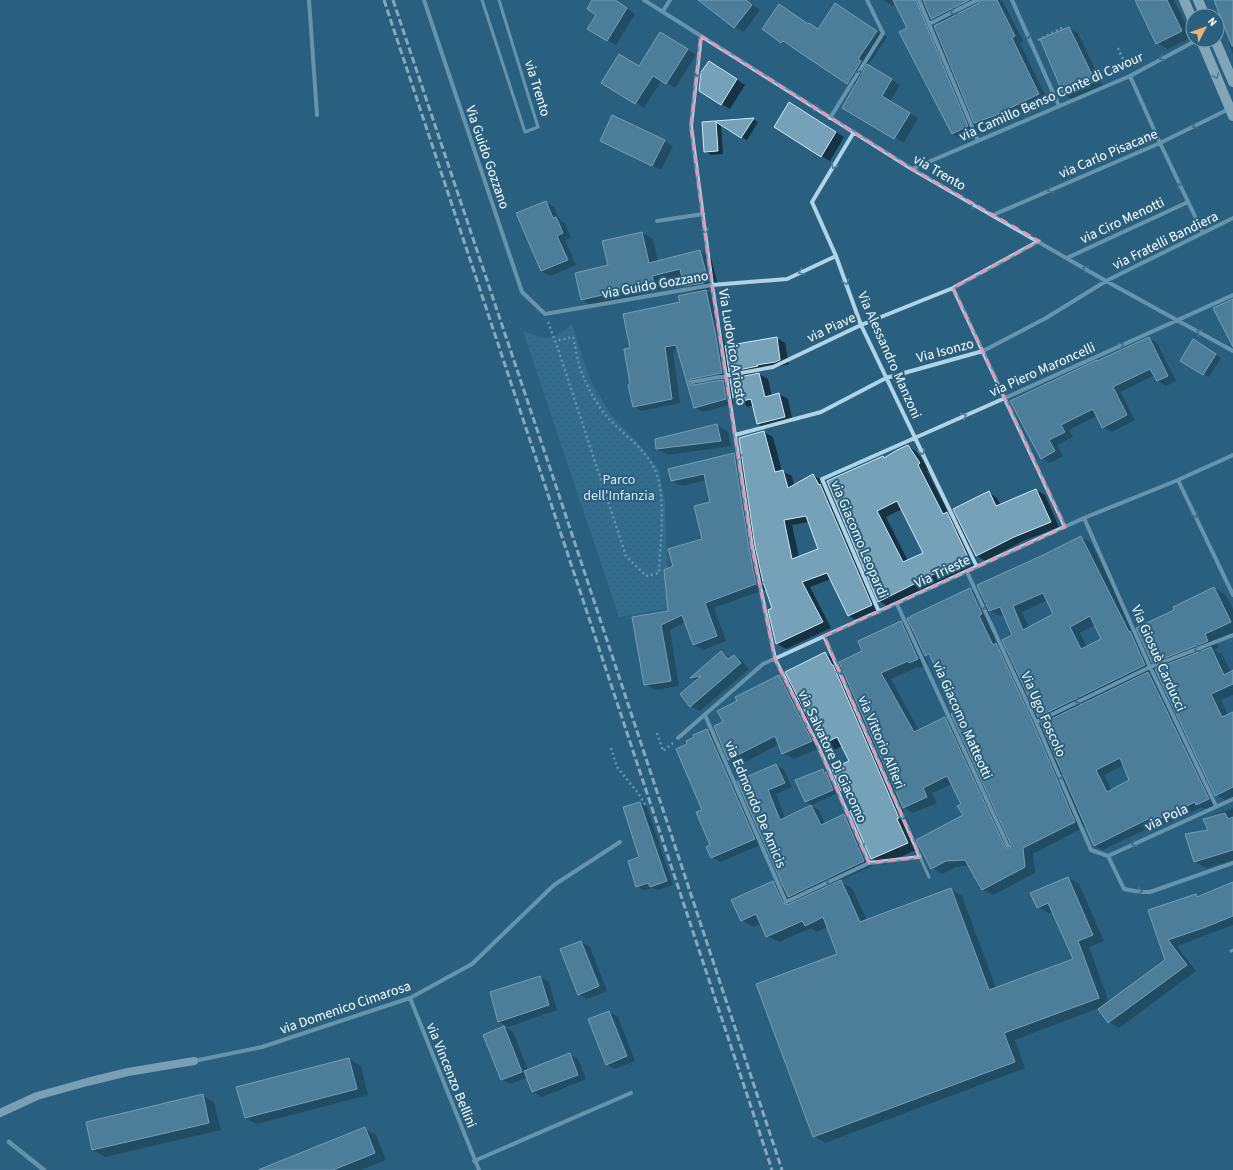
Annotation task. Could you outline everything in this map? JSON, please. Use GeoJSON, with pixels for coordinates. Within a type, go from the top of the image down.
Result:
{"type":"FeatureCollection","features":[{"type":"Feature","properties":{"kind":"main road"},"geometry":{"type":"LineString","coordinates":[[1204,48],[1231,112]]}},
{"type":"Feature","properties":{"kind":"main road"},"geometry":{"type":"LineString","coordinates":[[1218,48],[1233,82]]}},
{"type":"Feature","properties":{"kind":"street"},"geometry":{"type":"LineString","coordinates":[[309,0],[317,116]]}},
{"type":"Feature","properties":{"kind":"street","name":"Via Guido Gozzano"},"geometry":{"type":"LineString","coordinates":[[424,0],[522,292],[545,314]]}},
{"type":"Feature","properties":{"kind":"street","name":"via Trento"},"geometry":{"type":"LineString","coordinates":[[644,0],[912,169],[1106,281],[1233,351]]}},
{"type":"Feature","properties":{"kind":"street"},"geometry":{"type":"LineString","coordinates":[[663,11],[670,0]]}},
{"type":"Feature","properties":{"kind":"street"},"geometry":{"type":"LineString","coordinates":[[830,118],[883,33],[867,0]]}},
{"type":"Feature","properties":{"kind":"street"},"geometry":{"type":"LineString","coordinates":[[919,0],[978,141]]}},
{"type":"Feature","properties":{"kind":"street"},"geometry":{"type":"LineString","coordinates":[[929,24],[977,0]]}},
{"type":"Feature","properties":{"kind":"street"},"geometry":{"type":"LineString","coordinates":[[1012,0],[1059,106]]}},
{"type":"Feature","properties":{"kind":"street","name":"Via Ludovico Ariosto"},"geometry":{"type":"LineString","coordinates":[[701,36],[691,126],[712,285],[752,547],[775,659]]}},
{"type":"Feature","properties":{"kind":"street","name":"via Camillo Benso Conte di Cavour"},"geometry":{"type":"LineString","coordinates":[[912,169],[1130,76],[1185,46]]}},
{"type":"Feature","properties":{"kind":"street"},"geometry":{"type":"LineString","coordinates":[[1130,76],[1203,233]]}},
{"type":"Feature","properties":{"kind":"street","name":"via Carlo Pisacane"},"geometry":{"type":"LineString","coordinates":[[993,215],[1231,112]]}},
{"type":"Feature","properties":{"kind":"street","name":"Via Alessandro Manzoni"},"geometry":{"type":"LineString","coordinates":[[854,132],[812,202],[836,256],[861,325],[977,567]]}},
{"type":"Feature","properties":{"kind":"street","name":"via Ciro Menotti"},"geometry":{"type":"LineString","coordinates":[[1067,258],[1188,202]]}},
{"type":"Feature","properties":{"kind":"street"},"geometry":{"type":"LineString","coordinates":[[657,221],[703,214]]}},
{"type":"Feature","properties":{"kind":"street","name":"via Fratelli Bandiera"},"geometry":{"type":"LineString","coordinates":[[1106,281],[1233,218]]}},
{"type":"Feature","properties":{"kind":"street","name":"via Piave"},"geometry":{"type":"LineString","coordinates":[[692,382],[773,367],[861,325],[953,288],[1039,241]]}},
{"type":"Feature","properties":{"kind":"street","name":"via Guido Gozzano"},"geometry":{"type":"LineString","coordinates":[[545,314],[712,285],[787,279],[836,256]]}},
{"type":"Feature","properties":{"kind":"street","name":"Via Isonzo"},"geometry":{"type":"LineString","coordinates":[[735,435],[820,412],[886,378],[983,351],[1046,318],[1106,281]]}},
{"type":"Feature","properties":{"kind":"street"},"geometry":{"type":"LineString","coordinates":[[953,288],[1006,398],[1065,527]]}},
{"type":"Feature","properties":{"kind":"street","name":"via Piero Maroncelli"},"geometry":{"type":"LineString","coordinates":[[916,437],[1006,398],[1233,295]]}},
{"type":"Feature","properties":{"kind":"street","name":"via Giacomo Leopardi"},"geometry":{"type":"LineString","coordinates":[[879,612],[822,479],[916,437]]}},
{"type":"Feature","properties":{"kind":"street","name":"Via Trieste"},"geometry":{"type":"LineString","coordinates":[[678,738],[763,664],[1084,518],[1178,480],[1233,455]]}},
{"type":"Feature","properties":{"kind":"street"},"geometry":{"type":"LineString","coordinates":[[1178,480],[1233,595]]}},
{"type":"Feature","properties":{"kind":"street","name":"Via Giosuè Carducci"},"geometry":{"type":"LineString","coordinates":[[1084,518],[1150,667],[1216,806]]}},
{"type":"Feature","properties":{"kind":"street","name":"Via Ugo Foscolo"},"geometry":{"type":"LineString","coordinates":[[967,572],[1036,722],[1092,850],[1108,856]]}},
{"type":"Feature","properties":{"kind":"street","name":"via Giacomo Matteotti"},"geometry":{"type":"LineString","coordinates":[[897,604],[1008,846]]}},
{"type":"Feature","properties":{"kind":"street"},"geometry":{"type":"LineString","coordinates":[[1036,722],[1150,667],[1233,635]]}},
{"type":"Feature","properties":{"kind":"street","name":"via Vittorio Alfieri"},"geometry":{"type":"LineString","coordinates":[[824,636],[920,857]]}},
{"type":"Feature","properties":{"kind":"street","name":"via Salvatore Di Giacomo"},"geometry":{"type":"LineString","coordinates":[[775,659],[819,748],[869,863]]}},
{"type":"Feature","properties":{"kind":"street","name":"via Edmondo De Amicis"},"geometry":{"type":"LineString","coordinates":[[705,716],[786,902],[869,863]]}},
{"type":"Feature","properties":{"kind":"street","name":"via Pola"},"geometry":{"type":"LineString","coordinates":[[1108,856],[1233,799]]}},
{"type":"Feature","properties":{"kind":"street","name":"via Domenico Cimarosa"},"geometry":{"type":"LineString","coordinates":[[194,1061],[262,1047],[410,998],[472,964],[554,884],[620,842]]}},
{"type":"Feature","properties":{"kind":"street"},"geometry":{"type":"LineString","coordinates":[[1108,856],[1124,889],[1140,892],[1150,892],[1233,863]]}},
{"type":"Feature","properties":{"kind":"street"},"geometry":{"type":"LineString","coordinates":[[869,863],[920,857]]}},
{"type":"Feature","properties":{"kind":"street","name":"via Vincenzo Bellini"},"geometry":{"type":"LineString","coordinates":[[410,998],[474,1161],[479,1170]]}},
{"type":"Feature","properties":{"kind":"street"},"geometry":{"type":"LineString","coordinates":[[0,1113],[37,1096],[87,1082],[128,1072],[194,1061]]}},
{"type":"Feature","properties":{"kind":"street"},"geometry":{"type":"LineString","coordinates":[[474,1161],[631,1093]]}},
{"type":"Feature","properties":{"kind":"lane","name":"via Trento"},"geometry":{"type":"LineString","coordinates":[[482,0],[525,132],[538,127],[499,0]]}},
{"type":"Feature","properties":{"kind":"lane"},"geometry":{"type":"LineString","coordinates":[[920,857],[929,877]]}},
{"type":"Feature","properties":{"kind":"path"},"geometry":{"type":"LineString","coordinates":[[1031,43],[1064,27]]}},
{"type":"Feature","properties":{"kind":"path"},"geometry":{"type":"LineString","coordinates":[[1118,48],[1130,76]]}},
{"type":"Feature","properties":{"kind":"path"},"geometry":{"type":"LineString","coordinates":[[545,314],[626,556],[646,576],[659,573],[662,505],[657,476],[651,462],[640,448],[610,420],[598,404],[581,372],[573,337],[555,341]]}},
{"type":"Feature","properties":{"kind":"path"},"geometry":{"type":"LineString","coordinates":[[657,733],[663,751]]}},
{"type":"Feature","properties":{"kind":"path"},"geometry":{"type":"LineString","coordinates":[[611,748],[618,767],[638,792],[646,806]]}},
{"type":"Feature","properties":{"kind":"highlighted area"},"geometry":{"type":"Polygon","coordinates":[[[701,36],[912,169],[1039,241],[953,288],[1065,527],[824,636],[920,857],[869,863],[819,748],[775,659],[752,547],[712,285],[691,126],[701,36]]]}},
{"type":"Feature","properties":{"kind":"green space","name":"Parco dell'Infanzia"},"geometry":{"type":"Polygon","coordinates":[[[572,324],[589,378],[611,415],[640,445],[659,470],[665,502],[669,608],[619,617],[523,331],[549,338],[559,334],[572,324]]]}},
{"type":"Feature","properties":{"kind":"building"},"geometry":{"type":"Polygon","coordinates":[[[592,0],[615,0],[627,8],[607,41],[587,29],[596,15],[587,9],[592,0]]]}},
{"type":"Feature","properties":{"kind":"building"},"geometry":{"type":"Polygon","coordinates":[[[698,0],[746,0],[752,5],[734,28],[698,0]]]}},
{"type":"Feature","properties":{"kind":"building"},"geometry":{"type":"Polygon","coordinates":[[[893,0],[916,0],[968,126],[952,134],[899,32],[907,28],[893,0]]]}},
{"type":"Feature","properties":{"kind":"building"},"geometry":{"type":"Polygon","coordinates":[[[923,0],[969,0],[931,19],[923,0]]]}},
{"type":"Feature","properties":{"kind":"building"},"geometry":{"type":"Polygon","coordinates":[[[980,0],[997,0],[1015,36],[1012,38],[1039,94],[994,116],[974,123],[934,26],[979,3],[980,0]]]}},
{"type":"Feature","properties":{"kind":"building"},"geometry":{"type":"Polygon","coordinates":[[[1135,0],[1167,0],[1182,31],[1156,44],[1135,0]]]}},
{"type":"Feature","properties":{"kind":"building"},"geometry":{"type":"Polygon","coordinates":[[[1214,0],[1233,0],[1233,46],[1225,28],[1225,8],[1217,8],[1214,0]]]}},
{"type":"Feature","properties":{"kind":"building"},"geometry":{"type":"Polygon","coordinates":[[[835,3],[877,31],[858,59],[861,61],[847,84],[783,41],[781,43],[762,29],[779,4],[818,29],[835,3]]]}},
{"type":"Feature","properties":{"kind":"building"},"geometry":{"type":"Polygon","coordinates":[[[1069,27],[1095,81],[1064,96],[1040,39],[1069,27]]]}},
{"type":"Feature","properties":{"kind":"building"},"geometry":{"type":"Polygon","coordinates":[[[660,32],[688,49],[666,84],[653,76],[635,104],[601,83],[619,54],[639,66],[660,32]]]}},
{"type":"Feature","properties":{"kind":"building"},"geometry":{"type":"Polygon","coordinates":[[[709,61],[737,79],[721,105],[699,91],[701,72],[709,61]]]}},
{"type":"Feature","properties":{"kind":"building"},"geometry":{"type":"Polygon","coordinates":[[[867,64],[892,79],[882,96],[910,113],[894,139],[842,108],[867,64]]]}},
{"type":"Feature","properties":{"kind":"building"},"geometry":{"type":"Polygon","coordinates":[[[789,102],[836,132],[821,157],[774,127],[789,102]]]}},
{"type":"Feature","properties":{"kind":"building"},"geometry":{"type":"Polygon","coordinates":[[[612,115],[665,140],[652,166],[600,141],[612,115]]]}},
{"type":"Feature","properties":{"kind":"building"},"geometry":{"type":"Polygon","coordinates":[[[754,118],[741,138],[716,122],[718,151],[704,152],[702,122],[754,118]]]}},
{"type":"Feature","properties":{"kind":"building"},"geometry":{"type":"Polygon","coordinates":[[[546,201],[553,218],[556,217],[563,233],[557,236],[568,260],[541,271],[516,213],[546,201]]]}},
{"type":"Feature","properties":{"kind":"building"},"geometry":{"type":"Polygon","coordinates":[[[642,232],[649,263],[700,250],[708,280],[704,281],[704,283],[684,286],[680,269],[652,276],[654,283],[581,300],[575,273],[608,265],[602,241],[642,232]]]}},
{"type":"Feature","properties":{"kind":"building"},"geometry":{"type":"Polygon","coordinates":[[[706,290],[722,373],[691,379],[689,382],[690,385],[693,385],[723,380],[726,399],[694,408],[676,345],[665,347],[672,399],[633,407],[628,385],[630,384],[624,349],[630,348],[623,314],[680,302],[678,296],[706,290]]]}},
{"type":"Feature","properties":{"kind":"building"},"geometry":{"type":"Polygon","coordinates":[[[1233,299],[1233,347],[1213,308],[1233,299]]]}},
{"type":"Feature","properties":{"kind":"building"},"geometry":{"type":"Polygon","coordinates":[[[777,337],[780,360],[729,372],[725,346],[777,337]]]}},
{"type":"Feature","properties":{"kind":"building"},"geometry":{"type":"Polygon","coordinates":[[[1149,337],[1168,376],[1157,381],[1150,369],[1113,387],[1127,415],[1102,428],[1093,409],[1061,425],[1065,432],[1049,440],[1055,451],[1041,459],[1010,401],[1149,337]]]}},
{"type":"Feature","properties":{"kind":"building"},"geometry":{"type":"Polygon","coordinates":[[[1193,339],[1216,354],[1203,375],[1180,361],[1193,339]]]}},
{"type":"Feature","properties":{"kind":"building"},"geometry":{"type":"Polygon","coordinates":[[[759,373],[765,397],[779,393],[785,417],[757,424],[751,399],[738,402],[737,396],[733,398],[730,379],[759,373]]]}},
{"type":"Feature","properties":{"kind":"building"},"geometry":{"type":"Polygon","coordinates":[[[717,424],[721,441],[656,449],[655,439],[717,424]]]}},
{"type":"Feature","properties":{"kind":"building"},"geometry":{"type":"Polygon","coordinates":[[[764,431],[775,472],[783,470],[788,488],[813,474],[819,485],[820,484],[872,605],[848,616],[827,573],[802,582],[823,622],[776,644],[768,610],[772,608],[763,582],[755,546],[739,438],[764,431]],[[806,516],[784,520],[792,559],[818,549],[806,516]]]}},
{"type":"Feature","properties":{"kind":"building"},"geometry":{"type":"Polygon","coordinates":[[[908,445],[920,463],[918,465],[943,514],[947,512],[968,557],[878,602],[827,481],[883,456],[884,458],[908,445]],[[897,501],[877,511],[903,562],[923,553],[897,501]]]}},
{"type":"Feature","properties":{"kind":"building"},"geometry":{"type":"Polygon","coordinates":[[[734,453],[756,584],[705,603],[717,636],[693,645],[682,615],[661,625],[671,681],[644,685],[632,617],[668,611],[664,570],[673,566],[668,549],[702,539],[694,506],[710,502],[704,474],[671,481],[668,469],[734,453]]]}},
{"type":"Feature","properties":{"kind":"building"},"geometry":{"type":"Polygon","coordinates":[[[1036,489],[1051,522],[1014,537],[976,556],[953,509],[989,491],[996,506],[1036,489]]]}},
{"type":"Feature","properties":{"kind":"building"},"geometry":{"type":"Polygon","coordinates":[[[1081,536],[1129,632],[1130,631],[1145,665],[1038,717],[1002,640],[1012,635],[1000,607],[989,611],[977,585],[1081,536]],[[1043,593],[1013,606],[1023,630],[1053,614],[1043,593]],[[1090,616],[1070,627],[1081,649],[1101,639],[1090,616]]]}},
{"type":"Feature","properties":{"kind":"building"},"geometry":{"type":"Polygon","coordinates":[[[1214,587],[1231,622],[1205,634],[1208,641],[1152,663],[1136,628],[1174,610],[1173,607],[1214,587]]]}},
{"type":"Feature","properties":{"kind":"building"},"geometry":{"type":"Polygon","coordinates":[[[970,588],[982,614],[979,616],[993,645],[996,643],[1033,723],[1075,822],[1023,848],[1025,867],[982,890],[965,860],[946,861],[931,869],[916,840],[963,815],[957,806],[961,804],[947,776],[923,788],[927,797],[903,808],[839,662],[862,651],[858,641],[901,621],[918,659],[909,663],[908,661],[881,673],[914,732],[945,717],[1005,847],[1010,849],[1011,845],[951,714],[954,712],[946,695],[948,694],[929,654],[925,656],[907,618],[970,588]]]}},
{"type":"Feature","properties":{"kind":"building"},"geometry":{"type":"Polygon","coordinates":[[[1211,647],[1224,675],[1233,670],[1233,684],[1211,694],[1222,717],[1233,712],[1233,787],[1215,796],[1155,669],[1211,647]]]}},
{"type":"Feature","properties":{"kind":"building"},"geometry":{"type":"Polygon","coordinates":[[[721,651],[728,659],[734,655],[741,663],[690,707],[680,694],[701,676],[690,678],[721,651]]]}},
{"type":"Feature","properties":{"kind":"building"},"geometry":{"type":"Polygon","coordinates":[[[825,652],[833,665],[899,818],[897,819],[908,843],[871,859],[850,811],[859,807],[850,787],[841,791],[832,769],[849,761],[837,737],[822,745],[785,672],[825,652]]]}},
{"type":"Feature","properties":{"kind":"building"},"geometry":{"type":"Polygon","coordinates":[[[1148,672],[1209,799],[1196,805],[1195,802],[1152,822],[1150,818],[1094,846],[1041,724],[1148,672]],[[1120,758],[1096,770],[1107,792],[1129,780],[1120,758]]]}},
{"type":"Feature","properties":{"kind":"building"},"geometry":{"type":"Polygon","coordinates":[[[779,675],[812,741],[782,754],[775,736],[728,760],[714,726],[723,722],[717,711],[737,701],[735,697],[779,675]]]}},
{"type":"Feature","properties":{"kind":"building"},"geometry":{"type":"Polygon","coordinates":[[[707,729],[755,839],[711,858],[706,847],[710,845],[696,812],[702,810],[676,749],[687,744],[686,741],[694,737],[693,735],[707,729]]]}},
{"type":"Feature","properties":{"kind":"building"},"geometry":{"type":"Polygon","coordinates":[[[776,764],[785,783],[768,790],[780,820],[811,805],[821,825],[844,814],[864,861],[788,897],[737,781],[776,764]]]}},
{"type":"Feature","properties":{"kind":"building"},"geometry":{"type":"Polygon","coordinates":[[[823,769],[824,773],[826,772],[833,790],[805,802],[795,780],[823,769]]]}},
{"type":"Feature","properties":{"kind":"building"},"geometry":{"type":"Polygon","coordinates":[[[640,802],[667,881],[650,887],[648,883],[636,887],[628,861],[639,857],[623,807],[640,802]]]}},
{"type":"Feature","properties":{"kind":"building"},"geometry":{"type":"Polygon","coordinates":[[[1225,813],[1228,819],[1233,817],[1233,850],[1194,862],[1185,834],[1208,830],[1203,819],[1225,813]]]}},
{"type":"Feature","properties":{"kind":"building"},"geometry":{"type":"Polygon","coordinates":[[[1068,877],[1093,935],[1078,941],[1099,998],[1004,1033],[1015,1062],[813,1137],[756,984],[837,954],[823,917],[805,926],[802,921],[766,937],[756,914],[741,921],[731,900],[773,881],[783,903],[787,905],[841,880],[860,922],[951,888],[989,990],[1073,959],[1048,903],[1037,908],[1030,893],[1068,877]]]}},
{"type":"Feature","properties":{"kind":"building"},"geometry":{"type":"Polygon","coordinates":[[[1233,882],[1233,916],[1168,940],[1187,965],[1108,1023],[1098,1009],[1165,960],[1148,910],[1196,894],[1197,897],[1233,882]]]}},
{"type":"Feature","properties":{"kind":"building"},"geometry":{"type":"Polygon","coordinates":[[[581,941],[599,986],[578,995],[560,949],[581,941]]]}},
{"type":"Feature","properties":{"kind":"building"},"geometry":{"type":"Polygon","coordinates":[[[540,976],[549,1005],[498,1022],[490,992],[540,976]]]}},
{"type":"Feature","properties":{"kind":"building"},"geometry":{"type":"Polygon","coordinates":[[[609,1011],[627,1056],[606,1065],[588,1019],[609,1011]]]}},
{"type":"Feature","properties":{"kind":"building"},"geometry":{"type":"Polygon","coordinates":[[[504,1026],[522,1072],[501,1080],[483,1035],[504,1026]]]}},
{"type":"Feature","properties":{"kind":"building"},"geometry":{"type":"Polygon","coordinates":[[[570,1053],[578,1075],[532,1092],[524,1071],[570,1053]]]}},
{"type":"Feature","properties":{"kind":"building"},"geometry":{"type":"Polygon","coordinates":[[[349,1058],[357,1089],[245,1118],[236,1087],[349,1058]]]}},
{"type":"Feature","properties":{"kind":"building"},"geometry":{"type":"Polygon","coordinates":[[[203,1094],[209,1123],[92,1150],[86,1122],[203,1094]]]}},
{"type":"Feature","properties":{"kind":"building"},"geometry":{"type":"Polygon","coordinates":[[[365,1127],[375,1153],[333,1170],[258,1170],[365,1127]]]}},
{"type":"Feature","properties":{"kind":"waterway"},"geometry":{"type":"LineString","coordinates":[[9,1142],[44,1170]]}},
{"type":"Feature","properties":{"kind":"railway"},"geometry":{"type":"LineString","coordinates":[[384,0],[772,1170]]}},
{"type":"Feature","properties":{"kind":"railway"},"geometry":{"type":"LineString","coordinates":[[393,0],[557,489],[782,1170]]}}]}
